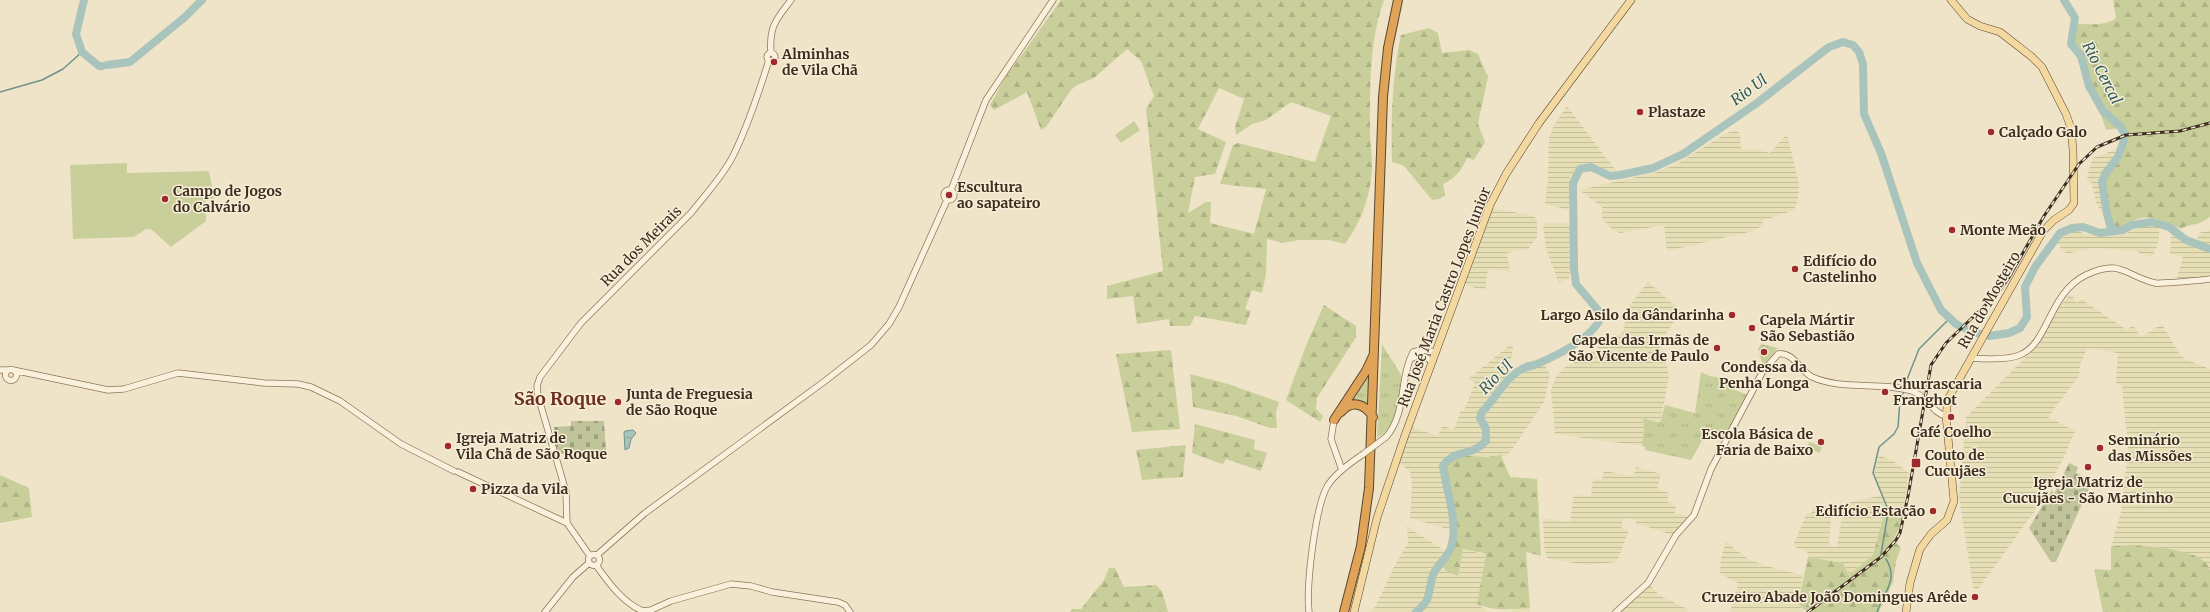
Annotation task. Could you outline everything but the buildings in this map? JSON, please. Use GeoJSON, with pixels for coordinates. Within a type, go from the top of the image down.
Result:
{"type":"FeatureCollection","features":[{"type":"Feature","properties":{"kind":"highway"},"geometry":{"type":"LineString","coordinates":[[1346,612],[1365,527],[1369,488],[1373,417],[1384,84],[1388,48],[1398,0]]}},
{"type":"Feature","properties":{"kind":"highway"},"geometry":{"type":"LineString","coordinates":[[1346,612],[1364,544],[1371,496],[1384,198],[1386,104],[1393,40],[1402,0]]}},
{"type":"Feature","properties":{"kind":"highway"},"geometry":{"type":"LineString","coordinates":[[1334,420],[1366,370],[1375,352]]}},
{"type":"Feature","properties":{"kind":"highway"},"geometry":{"type":"LineString","coordinates":[[1334,420],[1343,410],[1354,404],[1368,409],[1373,417]]}},
{"type":"Feature","properties":{"kind":"main road","name":"Rua José Maria Castro Lopes Junior"},"geometry":{"type":"LineString","coordinates":[[1354,612],[1377,518],[1436,352],[1498,190],[1539,123],[1631,0]]}},
{"type":"Feature","properties":{"kind":"main road","name":"Rua do Mosteiro"},"geometry":{"type":"LineString","coordinates":[[1906,612],[1910,583],[1920,549],[1931,534],[1947,520],[1954,501],[1946,416],[1948,399],[2043,231],[2074,203],[2074,170],[2071,128],[2059,98],[2042,67],[2021,47],[2000,32],[1967,19],[1953,2]]}},
{"type":"Feature","properties":{"kind":"street","name":"Rua dos Meirais"},"geometry":{"type":"LineString","coordinates":[[567,523],[566,492],[550,442],[538,396],[537,386],[540,377],[580,323],[691,213],[733,156],[751,113],[770,60],[767,55],[771,53],[772,30],[776,20],[791,0]]}},
{"type":"Feature","properties":{"kind":"street"},"geometry":{"type":"LineString","coordinates":[[590,556],[597,556],[645,513],[825,381],[871,345],[889,324],[899,307],[947,200],[944,193],[951,190],[986,100],[1053,0]]}},
{"type":"Feature","properties":{"kind":"street"},"geometry":{"type":"LineString","coordinates":[[1971,358],[2014,356],[2026,352],[2040,336],[2054,307],[2065,291],[2075,281],[2097,271],[2119,268],[2158,284],[2210,279]]}},
{"type":"Feature","properties":{"kind":"street"},"geometry":{"type":"LineString","coordinates":[[1309,612],[1309,590],[1319,504],[1327,486],[1342,470],[1386,437],[1394,428],[1410,359],[1413,352],[1417,350],[1436,352]]}},
{"type":"Feature","properties":{"kind":"street"},"geometry":{"type":"LineString","coordinates":[[1616,612],[1648,582],[1676,536],[1694,515],[1710,469],[1763,371],[1778,354],[1781,353],[1789,356],[1805,373],[1815,378],[1839,384],[1912,391],[1924,397],[1941,415],[1946,416]]}},
{"type":"Feature","properties":{"kind":"street"},"geometry":{"type":"LineString","coordinates":[[1410,359],[1420,355],[1433,361]]}},
{"type":"Feature","properties":{"kind":"street"},"geometry":{"type":"LineString","coordinates":[[5,372],[11,381],[26,372]]}},
{"type":"Feature","properties":{"kind":"street"},"geometry":{"type":"LineString","coordinates":[[5,372],[26,372],[88,387],[108,390],[124,389],[178,373],[264,383],[298,384],[311,387],[340,401],[401,444],[456,472],[557,517],[567,523],[590,556],[589,563],[573,577],[546,612]]}},
{"type":"Feature","properties":{"kind":"street"},"geometry":{"type":"LineString","coordinates":[[5,372],[16,377]]}},
{"type":"Feature","properties":{"kind":"street"},"geometry":{"type":"LineString","coordinates":[[1334,420],[1331,439],[1342,470]]}},
{"type":"Feature","properties":{"kind":"street"},"geometry":{"type":"LineString","coordinates":[[1337,456],[1349,464]]}},
{"type":"Feature","properties":{"kind":"street"},"geometry":{"type":"LineString","coordinates":[[557,517],[566,513]]}},
{"type":"Feature","properties":{"kind":"street"},"geometry":{"type":"LineString","coordinates":[[596,565],[599,560],[597,556]]}},
{"type":"Feature","properties":{"kind":"street"},"geometry":{"type":"LineString","coordinates":[[589,563],[596,565],[611,586],[632,605],[643,611],[651,610],[671,601],[705,590],[731,584],[751,586],[772,592],[838,602],[845,605],[850,612]]}},
{"type":"Feature","properties":{"kind":"shaded area"},"geometry":{"type":"Polygon","coordinates":[[[1567,106],[1617,172],[1606,170],[1595,164],[1586,164],[1578,167],[1570,178],[1569,210],[1545,204],[1548,180],[1549,138],[1554,125],[1567,106]]]}},
{"type":"Feature","properties":{"kind":"shaded area"},"geometry":{"type":"Polygon","coordinates":[[[1736,130],[1740,134],[1741,149],[1759,150],[1770,153],[1787,134],[1799,184],[1798,200],[1794,210],[1762,221],[1764,225],[1753,231],[1667,251],[1664,225],[1620,233],[1612,229],[1602,219],[1602,207],[1579,190],[1654,173],[1677,164],[1725,134],[1736,130]]]}},
{"type":"Feature","properties":{"kind":"shaded area"},"geometry":{"type":"Polygon","coordinates":[[[2117,149],[2118,150],[2100,184],[2105,205],[2105,211],[2102,212],[2097,205],[2091,181],[2087,181],[2088,173],[2093,158],[2117,149]]]}},
{"type":"Feature","properties":{"kind":"shaded area"},"geometry":{"type":"Polygon","coordinates":[[[1492,208],[1534,216],[1537,221],[1537,237],[1528,249],[1507,253],[1510,272],[1492,269],[1488,271],[1485,289],[1478,289],[1464,284],[1492,208]]]}},
{"type":"Feature","properties":{"kind":"shaded area"},"geometry":{"type":"Polygon","coordinates":[[[1543,223],[1570,223],[1571,267],[1569,278],[1559,283],[1546,249],[1543,223]]]}},
{"type":"Feature","properties":{"kind":"shaded area"},"geometry":{"type":"Polygon","coordinates":[[[2149,223],[2160,227],[2158,244],[2152,257],[2137,252],[2118,249],[2091,248],[2067,254],[2055,242],[2064,232],[2074,229],[2085,234],[2110,236],[2125,234],[2149,223]]]}},
{"type":"Feature","properties":{"kind":"shaded area"},"geometry":{"type":"Polygon","coordinates":[[[2210,230],[2210,274],[2204,278],[2177,278],[2183,257],[2170,253],[2171,234],[2195,245],[2199,233],[2210,230]]]}},
{"type":"Feature","properties":{"kind":"shaded area"},"geometry":{"type":"Polygon","coordinates":[[[1648,282],[1681,311],[1659,344],[1668,370],[1669,378],[1660,423],[1643,418],[1644,430],[1642,446],[1555,434],[1551,390],[1556,377],[1564,368],[1623,332],[1628,307],[1648,282]]]}},
{"type":"Feature","properties":{"kind":"shaded area"},"geometry":{"type":"Polygon","coordinates":[[[2071,294],[2077,303],[2081,299],[2127,330],[2133,325],[2141,337],[2162,324],[2179,353],[2185,359],[2210,369],[2210,570],[2206,563],[2134,545],[2111,546],[2121,512],[2129,439],[2126,429],[2122,386],[2116,384],[2118,353],[2087,348],[2080,365],[2079,376],[2048,417],[2075,431],[2064,457],[2034,512],[1977,591],[1973,587],[1959,497],[1966,417],[2040,343],[2056,309],[2071,294]]]}},
{"type":"Feature","properties":{"kind":"shaded area"},"geometry":{"type":"Polygon","coordinates":[[[1510,345],[1513,346],[1509,376],[1490,403],[1480,412],[1479,417],[1485,437],[1484,442],[1469,451],[1453,453],[1447,457],[1442,465],[1450,503],[1451,530],[1410,518],[1412,486],[1410,471],[1399,463],[1412,427],[1438,436],[1442,426],[1454,429],[1461,411],[1464,411],[1475,382],[1467,380],[1510,345]]]}},
{"type":"Feature","properties":{"kind":"shaded area"},"geometry":{"type":"Polygon","coordinates":[[[1543,363],[1550,374],[1544,402],[1507,456],[1466,456],[1483,448],[1488,441],[1488,434],[1481,417],[1483,412],[1490,408],[1520,372],[1543,363]]]}},
{"type":"Feature","properties":{"kind":"shaded area"},"geometry":{"type":"Polygon","coordinates":[[[1879,455],[1893,461],[1909,473],[1903,511],[1885,510],[1873,555],[1849,575],[1843,563],[1808,557],[1808,553],[1793,546],[1807,513],[1811,513],[1816,503],[1832,508],[1829,545],[1837,547],[1844,504],[1882,495],[1874,473],[1879,455]]]}},
{"type":"Feature","properties":{"kind":"shaded area"},"geometry":{"type":"Polygon","coordinates":[[[1636,467],[1661,474],[1657,489],[1669,493],[1667,502],[1676,505],[1675,513],[1688,516],[1672,535],[1636,523],[1636,520],[1623,518],[1621,529],[1629,530],[1617,562],[1585,565],[1547,558],[1544,547],[1543,518],[1570,522],[1574,495],[1591,496],[1593,479],[1602,480],[1604,471],[1633,476],[1636,467]]]}},
{"type":"Feature","properties":{"kind":"shaded area"},"geometry":{"type":"Polygon","coordinates":[[[1407,527],[1447,552],[1435,567],[1428,595],[1420,607],[1413,612],[1369,612],[1375,607],[1395,565],[1408,543],[1407,527]]]}},
{"type":"Feature","properties":{"kind":"shaded area"},"geometry":{"type":"Polygon","coordinates":[[[1726,542],[1748,559],[1770,567],[1803,575],[1798,604],[1804,610],[1802,612],[1730,612],[1738,585],[1737,582],[1720,574],[1721,558],[1726,542]]]}},
{"type":"Feature","properties":{"kind":"shaded area"},"geometry":{"type":"Polygon","coordinates":[[[1463,549],[1486,555],[1477,604],[1488,612],[1418,612],[1430,599],[1434,575],[1442,563],[1446,570],[1458,576],[1463,549]]]}},
{"type":"Feature","properties":{"kind":"shaded area"},"geometry":{"type":"Polygon","coordinates":[[[1650,585],[1660,596],[1688,609],[1687,612],[1619,612],[1650,585]]]}},
{"type":"Feature","properties":{"kind":"shaded area"},"geometry":{"type":"Polygon","coordinates":[[[1530,608],[1530,612],[1511,612],[1515,609],[1530,608]]]}},
{"type":"Feature","properties":{"kind":"green space"},"geometry":{"type":"Polygon","coordinates":[[[1061,0],[1384,0],[1375,32],[1371,66],[1370,133],[1372,175],[1368,196],[1361,216],[1345,244],[1329,240],[1299,240],[1283,243],[1267,239],[1266,274],[1262,293],[1252,290],[1245,309],[1251,311],[1246,325],[1195,316],[1190,326],[1170,326],[1169,319],[1137,324],[1133,296],[1107,299],[1107,286],[1163,271],[1146,109],[1154,96],[1141,61],[1127,49],[1094,78],[1077,85],[1071,90],[1046,127],[1041,130],[1027,92],[994,110],[990,105],[1005,78],[1061,0]],[[1219,88],[1198,129],[1226,142],[1215,174],[1195,177],[1188,213],[1206,202],[1211,202],[1210,223],[1254,234],[1266,189],[1220,184],[1233,145],[1238,143],[1315,162],[1331,116],[1291,102],[1266,120],[1252,124],[1236,135],[1235,127],[1244,99],[1219,88]]]}},
{"type":"Feature","properties":{"kind":"green space"},"geometry":{"type":"Polygon","coordinates":[[[2113,0],[2210,0],[2210,217],[2202,222],[2181,229],[2152,218],[2140,218],[2115,230],[2110,224],[2103,185],[2105,178],[2122,150],[2125,143],[2125,136],[2122,128],[2106,130],[2085,65],[2079,51],[2072,43],[2076,24],[2103,23],[2112,21],[2116,18],[2113,0]]]}},
{"type":"Feature","properties":{"kind":"green space"},"geometry":{"type":"Polygon","coordinates":[[[1429,28],[1438,33],[1442,53],[1469,50],[1478,54],[1488,77],[1478,124],[1485,142],[1474,160],[1467,158],[1458,174],[1443,184],[1445,195],[1439,199],[1432,200],[1404,166],[1392,162],[1393,98],[1401,35],[1429,28]]]}},
{"type":"Feature","properties":{"kind":"green space"},"geometry":{"type":"Polygon","coordinates":[[[1134,121],[1140,130],[1121,143],[1115,135],[1134,121]]]}},
{"type":"Feature","properties":{"kind":"green space"},"geometry":{"type":"Polygon","coordinates":[[[127,163],[127,173],[209,171],[214,198],[205,201],[206,221],[171,247],[151,229],[146,229],[134,237],[73,239],[70,165],[127,163]]]}},
{"type":"Feature","properties":{"kind":"green space"},"geometry":{"type":"Polygon","coordinates":[[[1324,305],[1356,326],[1356,337],[1317,398],[1316,409],[1323,416],[1320,422],[1286,400],[1307,343],[1324,305]]]}},
{"type":"Feature","properties":{"kind":"green space"},"geometry":{"type":"Polygon","coordinates":[[[1382,344],[1403,378],[1393,420],[1384,433],[1377,438],[1382,344]]]}},
{"type":"Feature","properties":{"kind":"green space"},"geometry":{"type":"Polygon","coordinates":[[[1761,344],[1778,348],[1763,366],[1758,349],[1761,344]]]}},
{"type":"Feature","properties":{"kind":"green space"},"geometry":{"type":"Polygon","coordinates":[[[1171,350],[1180,429],[1132,432],[1116,354],[1171,350]]]}},
{"type":"Feature","properties":{"kind":"green space"},"geometry":{"type":"Polygon","coordinates":[[[1372,365],[1370,408],[1346,404],[1372,365]]]}},
{"type":"Feature","properties":{"kind":"green space"},"geometry":{"type":"Polygon","coordinates":[[[1701,372],[1710,376],[1732,380],[1733,389],[1747,395],[1724,439],[1706,434],[1691,460],[1645,450],[1645,447],[1642,446],[1644,430],[1643,418],[1660,423],[1665,405],[1695,413],[1701,372]]]}},
{"type":"Feature","properties":{"kind":"green space"},"geometry":{"type":"Polygon","coordinates":[[[1190,374],[1228,384],[1279,402],[1276,413],[1277,428],[1270,428],[1236,416],[1193,407],[1190,374]]]}},
{"type":"Feature","properties":{"kind":"green space"},"geometry":{"type":"Polygon","coordinates":[[[571,421],[604,421],[606,451],[556,454],[554,427],[571,426],[571,421]]]}},
{"type":"Feature","properties":{"kind":"green space"},"geometry":{"type":"Polygon","coordinates":[[[1195,424],[1255,440],[1254,449],[1267,453],[1261,471],[1226,459],[1223,464],[1219,463],[1192,453],[1195,424]]]}},
{"type":"Feature","properties":{"kind":"green space"},"geometry":{"type":"Polygon","coordinates":[[[1809,442],[1822,446],[1820,453],[1807,448],[1809,442]]]}},
{"type":"Feature","properties":{"kind":"green space"},"geometry":{"type":"Polygon","coordinates":[[[1186,445],[1183,477],[1142,480],[1136,450],[1186,445]]]}},
{"type":"Feature","properties":{"kind":"green space"},"geometry":{"type":"Polygon","coordinates":[[[1457,455],[1487,457],[1501,455],[1510,477],[1537,479],[1541,556],[1526,552],[1530,608],[1497,609],[1484,607],[1477,604],[1486,555],[1483,553],[1463,549],[1458,576],[1446,571],[1442,563],[1449,553],[1453,542],[1455,529],[1452,503],[1444,466],[1448,461],[1457,455]]]}},
{"type":"Feature","properties":{"kind":"green space"},"geometry":{"type":"Polygon","coordinates":[[[2069,463],[2078,467],[2076,473],[2093,480],[2056,562],[2051,562],[2029,528],[2052,490],[2054,494],[2069,463]]]}},
{"type":"Feature","properties":{"kind":"green space"},"geometry":{"type":"Polygon","coordinates":[[[0,475],[29,488],[32,517],[0,523],[0,475]]]}},
{"type":"Feature","properties":{"kind":"green space"},"geometry":{"type":"Polygon","coordinates":[[[1885,510],[1903,511],[1899,529],[1893,540],[1901,548],[1896,561],[1893,582],[1879,612],[1807,612],[1798,604],[1808,557],[1843,563],[1849,575],[1873,555],[1885,510]]]}},
{"type":"Feature","properties":{"kind":"green space"},"geometry":{"type":"Polygon","coordinates":[[[2134,545],[2177,550],[2199,558],[2207,564],[2210,571],[2210,612],[2103,612],[2094,569],[2111,570],[2111,546],[2134,545]]]}},
{"type":"Feature","properties":{"kind":"green space"},"geometry":{"type":"Polygon","coordinates":[[[1109,568],[1115,568],[1124,587],[1156,585],[1162,591],[1168,612],[1070,612],[1072,609],[1081,609],[1104,580],[1109,568]]]}},
{"type":"Feature","properties":{"kind":"water"},"geometry":{"type":"Polygon","coordinates":[[[633,430],[636,433],[631,439],[629,448],[625,450],[624,433],[625,431],[633,430]]]}},
{"type":"Feature","properties":{"kind":"waterway","name":"Rio Cercal"},"geometry":{"type":"LineString","coordinates":[[84,0],[76,34],[82,52],[99,66],[102,66]]}},
{"type":"Feature","properties":{"kind":"waterway","name":"Rio Cercal"},"geometry":{"type":"LineString","coordinates":[[107,65],[130,62],[185,17],[202,0]]}},
{"type":"Feature","properties":{"kind":"waterway","name":"Rio Cercal"},"geometry":{"type":"LineString","coordinates":[[2064,0],[2075,18],[2071,44],[2081,56],[2089,86],[2103,111],[2120,126],[2124,133]]}},
{"type":"Feature","properties":{"kind":"waterway","name":"Rio Ul"},"geometry":{"type":"LineString","coordinates":[[1416,612],[1425,603],[1429,595],[1433,575],[1450,551],[1453,538],[1453,517],[1443,466],[1453,457],[1474,450],[1486,441],[1486,429],[1480,418],[1482,412],[1511,377],[1524,368],[1537,364],[1565,351],[1574,345],[1591,331],[1598,323],[1602,315],[1576,284],[1574,269],[1573,183],[1580,169],[1591,167],[1610,176],[1620,175],[1653,168],[1683,154],[1757,103],[1829,47],[1843,42],[1853,45],[1859,52],[1863,64],[1864,114],[1881,153],[1917,263],[1941,310],[1956,324],[1972,332],[1990,336],[2009,333],[2020,328],[2027,317],[2025,287],[2035,267],[2060,233],[2072,228],[2083,227],[2100,233],[2123,230],[2132,225],[2152,222],[2169,227],[2186,240],[2210,249]]}},
{"type":"Feature","properties":{"kind":"waterway"},"geometry":{"type":"LineString","coordinates":[[0,92],[42,80],[63,69],[82,52]]}},
{"type":"Feature","properties":{"kind":"waterway","name":"Rio Cercal"},"geometry":{"type":"LineString","coordinates":[[2114,231],[2110,225],[2107,214],[2102,182],[2105,174],[2118,157],[2124,140]]}},
{"type":"Feature","properties":{"kind":"waterway"},"geometry":{"type":"LineString","coordinates":[[1907,388],[1906,382],[1919,349],[1950,318]]}},
{"type":"Feature","properties":{"kind":"waterway"},"geometry":{"type":"LineString","coordinates":[[1881,554],[1887,519],[1887,507],[1873,473],[1879,447],[1894,434],[1898,427],[1900,400],[1904,391]]}},
{"type":"Feature","properties":{"kind":"waterway"},"geometry":{"type":"LineString","coordinates":[[1877,612],[1891,580],[1890,566],[1886,559]]}},
{"type":"Feature","properties":{"kind":"railway"},"geometry":{"type":"LineString","coordinates":[[1808,612],[1881,557],[1896,540],[1900,533],[1908,496],[1931,365],[1946,343],[1998,293],[2008,279],[2044,216],[2079,164],[2097,147],[2126,135],[2180,131],[2210,123]]}},
{"type":"Feature","properties":{"kind":"place","name":"Alminhas de Vila Chã"},"geometry":{"type":"Point","coordinates":[774,62]}},
{"type":"Feature","properties":{"kind":"place","name":"Plastaze"},"geometry":{"type":"Point","coordinates":[1640,112]}},
{"type":"Feature","properties":{"kind":"place","name":"Calçado Galo"},"geometry":{"type":"Point","coordinates":[1991,132]}},
{"type":"Feature","properties":{"kind":"place","name":"Escultura ao sapateiro"},"geometry":{"type":"Point","coordinates":[949,195]}},
{"type":"Feature","properties":{"kind":"place","name":"Campo de Jogos do Calvário"},"geometry":{"type":"Point","coordinates":[165,199]}},
{"type":"Feature","properties":{"kind":"place","name":"Monte Meão"},"geometry":{"type":"Point","coordinates":[1952,230]}},
{"type":"Feature","properties":{"kind":"place","name":"Edifício do Castelinho"},"geometry":{"type":"Point","coordinates":[1795,269]}},
{"type":"Feature","properties":{"kind":"place","name":"Largo Asilo da Gândarinha"},"geometry":{"type":"Point","coordinates":[1732,315]}},
{"type":"Feature","properties":{"kind":"place","name":"Capela Mártir São Sebastião"},"geometry":{"type":"Point","coordinates":[1752,328]}},
{"type":"Feature","properties":{"kind":"place","name":"Capela das Irmãs de São Vicente de Paulo"},"geometry":{"type":"Point","coordinates":[1717,348]}},
{"type":"Feature","properties":{"kind":"place","name":"Condessa da Penha Longa"},"geometry":{"type":"Point","coordinates":[1764,352]}},
{"type":"Feature","properties":{"kind":"place","name":"Churrascaria Franghot"},"geometry":{"type":"Point","coordinates":[1885,392]}},
{"type":"Feature","properties":{"kind":"place","name":"Junta de Freguesia de São Roque"},"geometry":{"type":"Point","coordinates":[618,402]}},
{"type":"Feature","properties":{"kind":"place","name":"Café Coelho"},"geometry":{"type":"Point","coordinates":[1951,417]}},
{"type":"Feature","properties":{"kind":"place","name":"Escola Básica de Faria de Baixo"},"geometry":{"type":"Point","coordinates":[1821,442]}},
{"type":"Feature","properties":{"kind":"place","name":"Igreja Matriz de Vila Chã de São Roque"},"geometry":{"type":"Point","coordinates":[448,446]}},
{"type":"Feature","properties":{"kind":"place","name":"Seminário das Missões"},"geometry":{"type":"Point","coordinates":[2100,448]}},
{"type":"Feature","properties":{"kind":"place","name":"Couto de Cucujães"},"geometry":{"type":"Point","coordinates":[1916,463]}},
{"type":"Feature","properties":{"kind":"place","name":"Igreja Matriz de Cucujães - São Martinho"},"geometry":{"type":"Point","coordinates":[2088,467]}},
{"type":"Feature","properties":{"kind":"place","name":"Pizza da Vila"},"geometry":{"type":"Point","coordinates":[473,489]}},
{"type":"Feature","properties":{"kind":"place","name":"Edifício Estação"},"geometry":{"type":"Point","coordinates":[1933,511]}},
{"type":"Feature","properties":{"kind":"place","name":"Cruzeiro Abade João Domingues Arêde"},"geometry":{"type":"Point","coordinates":[1975,597]}},
{"type":"Feature","properties":{"kind":"district","name":"São Roque"},"geometry":{"type":"Point","coordinates":[560,399]}}]}
